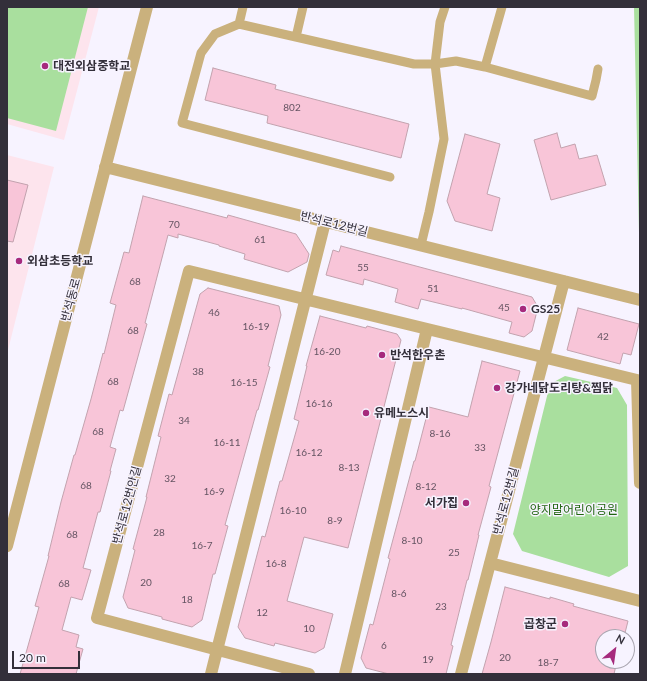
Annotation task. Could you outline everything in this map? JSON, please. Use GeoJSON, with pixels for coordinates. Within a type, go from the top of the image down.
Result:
{"type":"FeatureCollection","features":[{"type":"Feature","properties":{"kind":"street","name":"반석동로"},"geometry":{"type":"LineString","coordinates":[[7,546],[146,7]]}},
{"type":"Feature","properties":{"kind":"street","name":"반석로12번길"},"geometry":{"type":"LineString","coordinates":[[105,167],[640,300]]}},
{"type":"Feature","properties":{"kind":"street"},"geometry":{"type":"LineString","coordinates":[[212,674],[326,222]]}},
{"type":"Feature","properties":{"kind":"street","name":"반석로12번안길"},"geometry":{"type":"LineString","coordinates":[[306,299],[189,271],[97,618],[309,674]]}},
{"type":"Feature","properties":{"kind":"street","name":"반석로12번길"},"geometry":{"type":"LineString","coordinates":[[461,674],[564,281]]}},
{"type":"Feature","properties":{"kind":"street"},"geometry":{"type":"LineString","coordinates":[[306,299],[637,380],[640,483]]}},
{"type":"Feature","properties":{"kind":"street"},"geometry":{"type":"LineString","coordinates":[[345,674],[427,329]]}},
{"type":"Feature","properties":{"kind":"street"},"geometry":{"type":"LineString","coordinates":[[490,563],[640,601]]}},
{"type":"Feature","properties":{"kind":"lane"},"geometry":{"type":"LineString","coordinates":[[239,24],[243,7]]}},
{"type":"Feature","properties":{"kind":"lane"},"geometry":{"type":"LineString","coordinates":[[296,37],[303,7]]}},
{"type":"Feature","properties":{"kind":"lane"},"geometry":{"type":"LineString","coordinates":[[421,245],[430,212],[444,139],[435,64],[440,22],[444,7]]}},
{"type":"Feature","properties":{"kind":"lane"},"geometry":{"type":"LineString","coordinates":[[484,67],[502,7]]}},
{"type":"Feature","properties":{"kind":"lane"},"geometry":{"type":"LineString","coordinates":[[390,177],[182,123],[201,53],[215,34],[239,24],[414,64],[435,64],[456,61],[592,96],[598,69]]}},
{"type":"Feature","properties":{"kind":"shaded area","name":"대전외삼중학교"},"geometry":{"type":"Polygon","coordinates":[[[7,7],[99,7],[64,140],[7,124],[7,7]]]}},
{"type":"Feature","properties":{"kind":"shaded area","name":"외삼초등학교"},"geometry":{"type":"Polygon","coordinates":[[[7,155],[54,167],[7,354],[7,155]]]}},
{"type":"Feature","properties":{"kind":"green space","name":"대전외삼중학교"},"geometry":{"type":"Polygon","coordinates":[[[7,7],[88,7],[56,131],[7,118],[7,7]]]}},
{"type":"Feature","properties":{"kind":"green space"},"geometry":{"type":"Polygon","coordinates":[[[634,7],[640,7],[640,278],[634,7]]]}},
{"type":"Feature","properties":{"kind":"green space","name":"양지말어린이공원"},"geometry":{"type":"Polygon","coordinates":[[[565,376],[617,388],[627,405],[628,566],[609,577],[522,551],[513,534],[550,384],[565,376]]]}},
{"type":"Feature","properties":{"kind":"building"},"geometry":{"type":"Polygon","coordinates":[[[213,68],[276,85],[275,89],[409,124],[401,158],[267,123],[268,116],[205,100],[213,68]]]}},
{"type":"Feature","properties":{"kind":"building"},"geometry":{"type":"Polygon","coordinates":[[[557,133],[561,148],[575,144],[579,159],[597,155],[606,185],[551,200],[534,140],[557,133]]]}},
{"type":"Feature","properties":{"kind":"building"},"geometry":{"type":"Polygon","coordinates":[[[465,134],[500,144],[487,194],[500,198],[492,231],[455,221],[447,201],[465,134]]]}},
{"type":"Feature","properties":{"kind":"building"},"geometry":{"type":"Polygon","coordinates":[[[7,180],[28,185],[13,242],[7,241],[7,180]]]}},
{"type":"Feature","properties":{"kind":"building"},"geometry":{"type":"Polygon","coordinates":[[[143,196],[227,218],[228,215],[296,234],[309,254],[307,262],[288,272],[244,259],[245,254],[219,245],[178,234],[178,238],[168,235],[145,323],[147,324],[123,411],[120,410],[110,447],[116,449],[100,512],[98,512],[83,568],[91,570],[82,600],[71,597],[62,630],[79,635],[76,647],[83,649],[76,674],[20,674],[39,607],[35,606],[49,556],[61,502],[103,353],[104,354],[116,305],[110,303],[124,252],[129,253],[143,196]]]}},
{"type":"Feature","properties":{"kind":"building"},"geometry":{"type":"Polygon","coordinates":[[[341,246],[532,297],[538,307],[532,331],[524,337],[509,333],[512,322],[462,308],[421,299],[418,309],[395,302],[398,289],[364,279],[363,285],[326,275],[333,250],[339,252],[341,246]]]}},
{"type":"Feature","properties":{"kind":"building"},"geometry":{"type":"Polygon","coordinates":[[[208,288],[279,306],[281,315],[268,366],[270,367],[225,525],[228,526],[215,574],[213,574],[202,620],[192,627],[128,608],[123,597],[135,550],[133,549],[161,437],[158,436],[169,394],[172,395],[200,294],[208,288]]]}},
{"type":"Feature","properties":{"kind":"building"},"geometry":{"type":"Polygon","coordinates":[[[578,308],[639,324],[631,355],[623,353],[620,364],[567,350],[578,308]]]}},
{"type":"Feature","properties":{"kind":"building"},"geometry":{"type":"Polygon","coordinates":[[[320,316],[366,328],[367,326],[397,334],[401,340],[348,548],[304,537],[287,601],[333,614],[324,648],[315,653],[275,643],[274,646],[245,638],[238,627],[262,536],[265,537],[280,481],[282,481],[299,421],[294,419],[306,366],[320,316]]]}},
{"type":"Feature","properties":{"kind":"building"},"geometry":{"type":"Polygon","coordinates":[[[482,361],[520,371],[489,486],[491,487],[451,645],[453,646],[446,674],[389,674],[366,668],[361,658],[370,624],[373,625],[390,559],[388,558],[429,407],[468,417],[482,361]]]}},
{"type":"Feature","properties":{"kind":"building"},"geometry":{"type":"Polygon","coordinates":[[[505,587],[550,599],[550,597],[574,604],[573,606],[628,621],[626,629],[595,629],[595,669],[615,669],[614,674],[482,674],[505,587]]]}},
{"type":"Feature","properties":{"kind":"place","name":"대전외삼중학교"},"geometry":{"type":"Point","coordinates":[45,66]}},
{"type":"Feature","properties":{"kind":"place","name":"외삼초등학교"},"geometry":{"type":"Point","coordinates":[19,261]}},
{"type":"Feature","properties":{"kind":"place","name":"GS25"},"geometry":{"type":"Point","coordinates":[523,309]}},
{"type":"Feature","properties":{"kind":"place","name":"반석한우촌"},"geometry":{"type":"Point","coordinates":[382,355]}},
{"type":"Feature","properties":{"kind":"place","name":"강가네닭도리탕&찜닭"},"geometry":{"type":"Point","coordinates":[497,388]}},
{"type":"Feature","properties":{"kind":"place","name":"유메노스시"},"geometry":{"type":"Point","coordinates":[366,413]}},
{"type":"Feature","properties":{"kind":"place","name":"서가집"},"geometry":{"type":"Point","coordinates":[466,503]}},
{"type":"Feature","properties":{"kind":"place","name":"곱창군"},"geometry":{"type":"Point","coordinates":[565,624]}}]}
